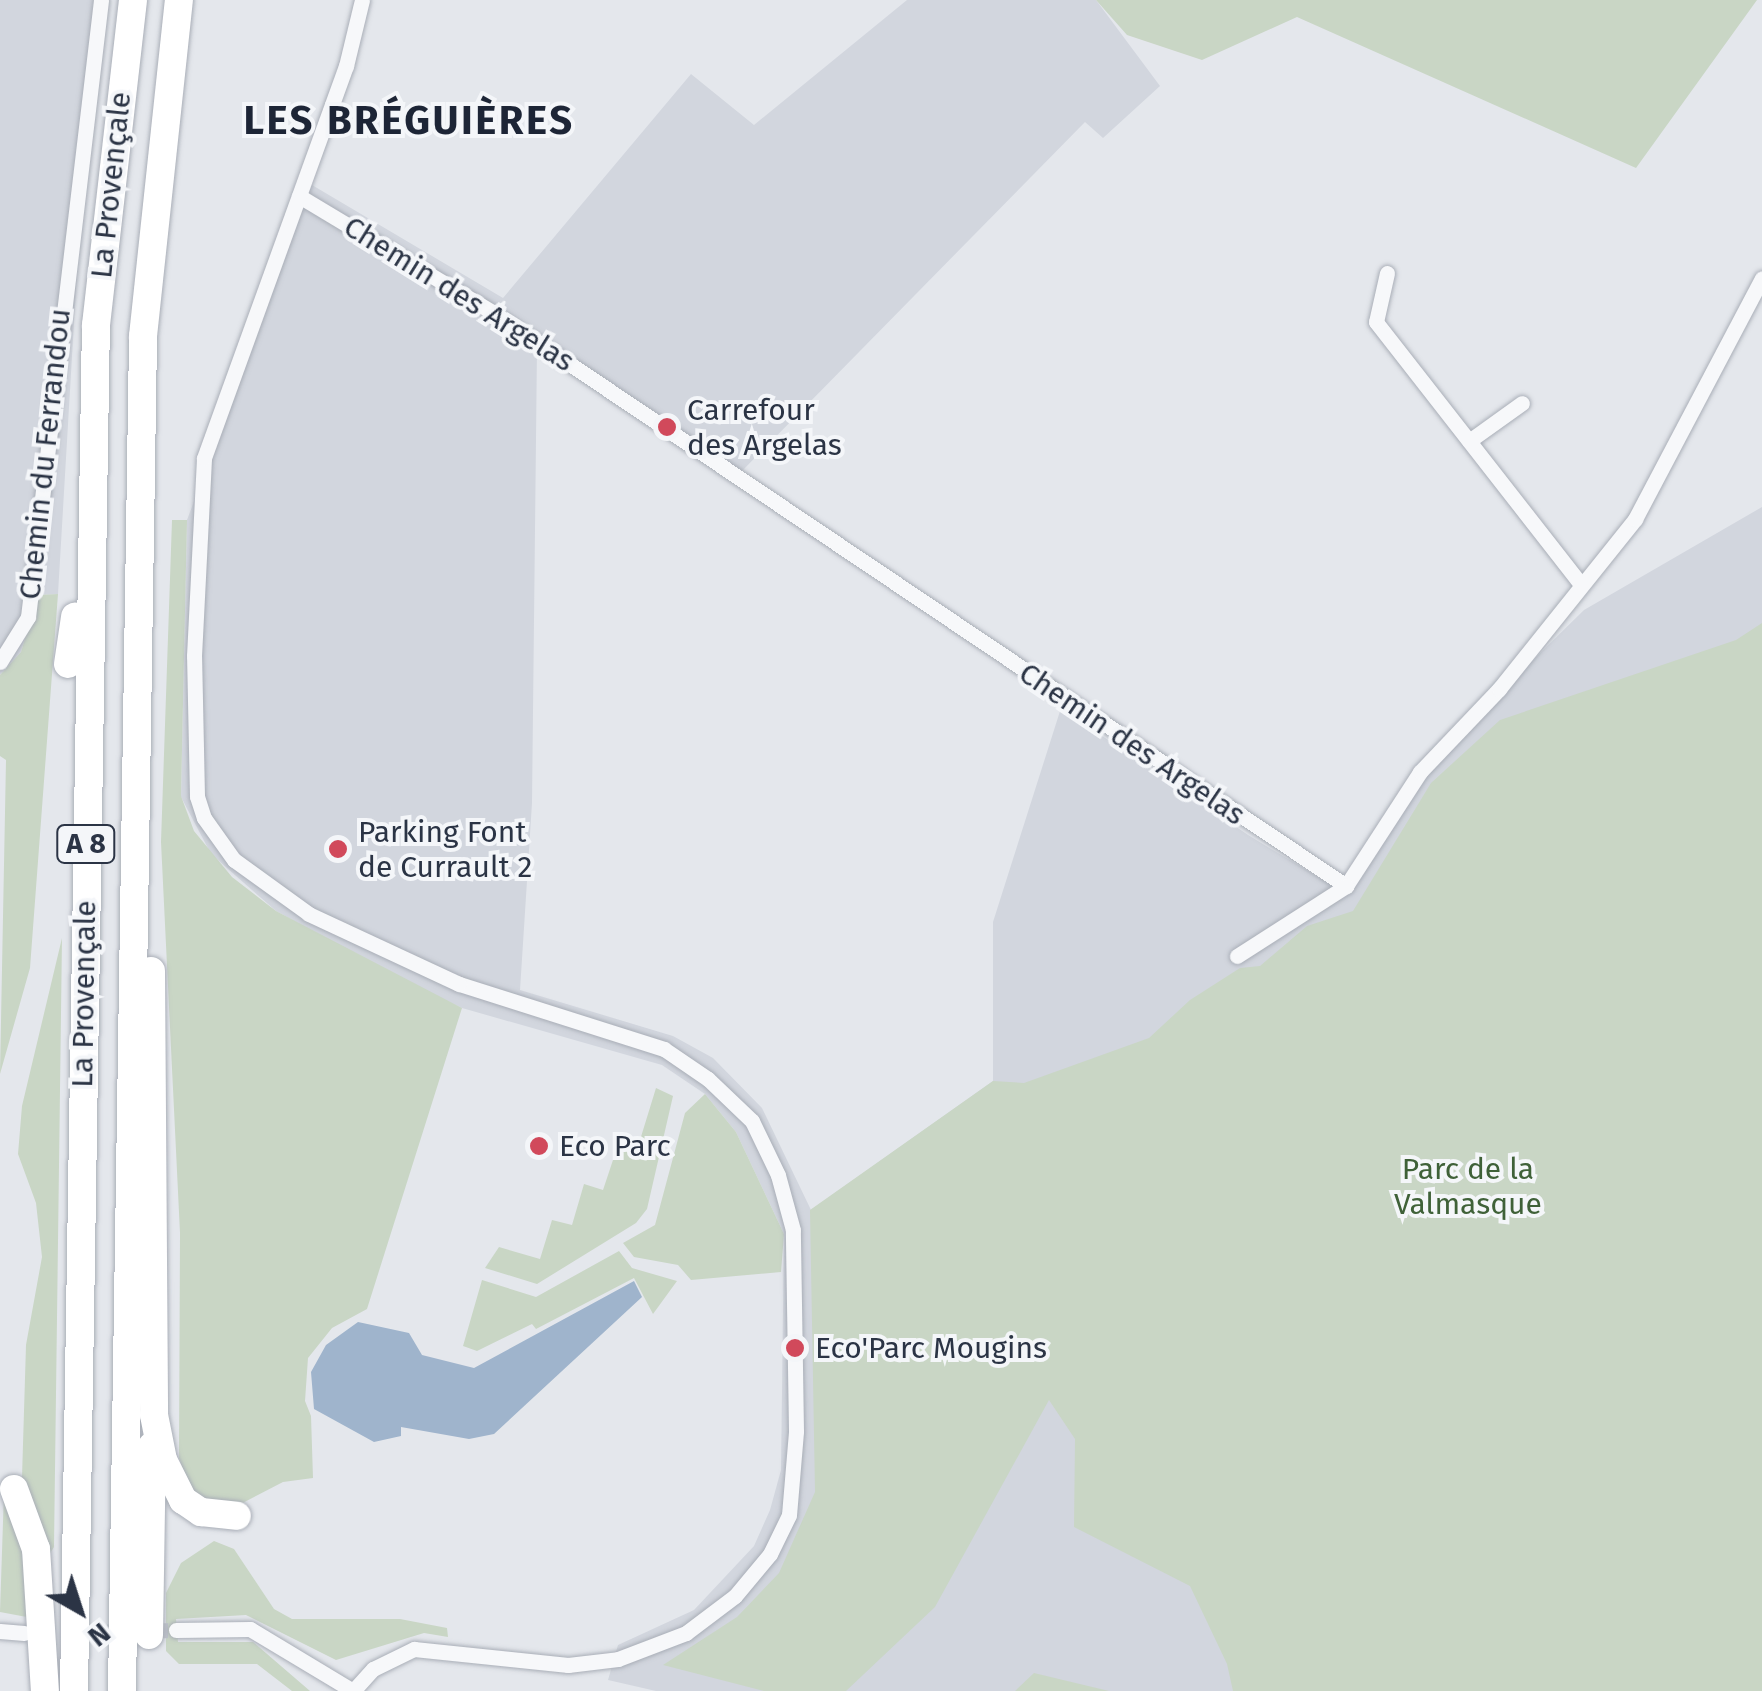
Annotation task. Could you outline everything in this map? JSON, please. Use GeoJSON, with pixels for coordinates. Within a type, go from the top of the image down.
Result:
{"type":"FeatureCollection","features":[{"type":"Feature","properties":{"kind":"highway","name":"La Provençale"},"geometry":{"type":"LineString","coordinates":[[74,1691],[91,512],[103,233],[133,0]]}},
{"type":"Feature","properties":{"kind":"highway","name":"La Provençale"},"geometry":{"type":"LineString","coordinates":[[122,1691],[143,336],[179,0]]}},
{"type":"Feature","properties":{"kind":"highway"},"geometry":{"type":"LineString","coordinates":[[68,664],[91,512]]}},
{"type":"Feature","properties":{"kind":"highway"},"geometry":{"type":"LineString","coordinates":[[136,830],[152,981],[154,1414],[163,1632]]}},
{"type":"Feature","properties":{"kind":"highway"},"geometry":{"type":"LineString","coordinates":[[154,1414],[163,1460],[182,1500],[201,1512],[237,1516]]}},
{"type":"Feature","properties":{"kind":"highway"},"geometry":{"type":"LineString","coordinates":[[14,1488],[36,1549],[45,1691]]}},
{"type":"Feature","properties":{"kind":"street","name":"Chemin du Ferrandou"},"geometry":{"type":"LineString","coordinates":[[0,662],[19,640],[31,598],[66,261],[101,0]]}},
{"type":"Feature","properties":{"kind":"street"},"geometry":{"type":"LineString","coordinates":[[163,1632],[250,1629],[353,1691],[372,1669],[414,1650],[568,1665],[618,1659],[686,1633],[735,1596],[770,1554],[789,1514],[796,1431],[792,1230],[778,1174],[752,1121],[708,1078],[664,1049],[459,984],[309,914],[234,860],[204,818],[197,796],[194,656],[204,458],[299,196],[362,0]]}},
{"type":"Feature","properties":{"kind":"street","name":"Chemin des Argelas"},"geometry":{"type":"LineString","coordinates":[[299,196],[494,313],[1346,886]]}},
{"type":"Feature","properties":{"kind":"street"},"geometry":{"type":"LineString","coordinates":[[1387,274],[1376,322],[1579,582]]}},
{"type":"Feature","properties":{"kind":"street"},"geometry":{"type":"LineString","coordinates":[[1238,956],[1346,886],[1420,772],[1499,689],[1579,582],[1635,519],[1762,278]]}},
{"type":"Feature","properties":{"kind":"street"},"geometry":{"type":"LineString","coordinates":[[1469,440],[1522,404]]}},
{"type":"Feature","properties":{"kind":"street"},"geometry":{"type":"LineString","coordinates":[[0,1631],[24,1633]]}},
{"type":"Feature","properties":{"kind":"shaded area"},"geometry":{"type":"Polygon","coordinates":[[[0,0],[93,0],[58,594],[38,595],[21,652],[0,675],[0,0]]]}},
{"type":"Feature","properties":{"kind":"shaded area"},"geometry":{"type":"Polygon","coordinates":[[[907,0],[1096,0],[1160,86],[1103,138],[1085,122],[742,471],[537,348],[532,803],[520,990],[673,1036],[713,1058],[762,1108],[811,1210],[993,1081],[993,922],[1061,708],[1248,835],[1333,886],[1346,885],[1420,771],[1584,610],[1762,507],[1762,1691],[656,1691],[608,1680],[618,1645],[694,1610],[754,1546],[770,1510],[781,1470],[784,1234],[736,1132],[705,1094],[662,1065],[462,1008],[276,911],[211,854],[181,797],[187,520],[312,185],[503,298],[691,74],[754,125],[907,0]]]}},
{"type":"Feature","properties":{"kind":"green space"},"geometry":{"type":"Polygon","coordinates":[[[1096,0],[1757,0],[1636,168],[1297,17],[1202,60],[1127,35],[1096,0]]]}},
{"type":"Feature","properties":{"kind":"green space"},"geometry":{"type":"Polygon","coordinates":[[[172,520],[187,520],[181,796],[194,831],[232,877],[276,911],[462,1008],[367,1309],[332,1328],[308,1358],[305,1401],[311,1416],[313,1478],[283,1482],[235,1507],[194,1500],[179,1458],[180,1233],[161,842],[172,520]]]}},
{"type":"Feature","properties":{"kind":"green space"},"geometry":{"type":"Polygon","coordinates":[[[58,594],[30,968],[0,1074],[6,760],[0,756],[0,675],[21,652],[38,595],[58,594]]]}},
{"type":"Feature","properties":{"kind":"green space","name":"Parc de la Valmasque"},"geometry":{"type":"Polygon","coordinates":[[[1762,623],[1762,1691],[1233,1691],[1227,1664],[1190,1586],[1074,1527],[1075,1439],[1049,1400],[935,1607],[846,1691],[764,1691],[663,1665],[737,1617],[779,1573],[815,1492],[810,1210],[993,1081],[1024,1083],[1149,1038],[1190,1000],[1240,968],[1260,966],[1307,926],[1353,911],[1431,783],[1500,720],[1736,640],[1762,623]]]}},
{"type":"Feature","properties":{"kind":"green space"},"geometry":{"type":"Polygon","coordinates":[[[62,938],[54,1547],[49,1555],[22,1477],[26,1345],[42,1257],[36,1203],[18,1154],[22,1106],[62,938]]]}},
{"type":"Feature","properties":{"kind":"green space"},"geometry":{"type":"Polygon","coordinates":[[[656,1088],[673,1096],[647,1209],[636,1223],[537,1284],[485,1268],[499,1247],[540,1259],[552,1220],[572,1225],[584,1184],[603,1190],[617,1148],[636,1153],[656,1088]]]}},
{"type":"Feature","properties":{"kind":"green space"},"geometry":{"type":"Polygon","coordinates":[[[705,1094],[736,1132],[784,1234],[781,1272],[691,1280],[678,1265],[634,1257],[623,1243],[655,1225],[685,1113],[705,1094]]]}},
{"type":"Feature","properties":{"kind":"green space"},"geometry":{"type":"Polygon","coordinates":[[[619,1251],[632,1268],[677,1281],[653,1314],[634,1278],[536,1329],[532,1324],[477,1351],[463,1346],[482,1280],[536,1297],[619,1251]]]}},
{"type":"Feature","properties":{"kind":"green space"},"geometry":{"type":"Polygon","coordinates":[[[4,1492],[22,1522],[32,1618],[0,1612],[4,1492]]]}},
{"type":"Feature","properties":{"kind":"green space"},"geometry":{"type":"Polygon","coordinates":[[[214,1541],[234,1549],[274,1609],[292,1619],[400,1619],[447,1628],[448,1637],[424,1633],[336,1660],[246,1615],[176,1619],[178,1642],[253,1642],[310,1691],[292,1691],[257,1664],[179,1664],[166,1651],[166,1593],[181,1563],[214,1541]]]}},
{"type":"Feature","properties":{"kind":"green space"},"geometry":{"type":"Polygon","coordinates":[[[1034,1673],[1109,1691],[1015,1691],[1034,1673]]]}},
{"type":"Feature","properties":{"kind":"water"},"geometry":{"type":"Polygon","coordinates":[[[634,1281],[642,1297],[494,1434],[469,1439],[401,1427],[401,1436],[374,1442],[314,1409],[311,1372],[326,1345],[358,1322],[409,1333],[422,1355],[474,1368],[634,1281]]]}},
{"type":"Feature","properties":{"kind":"tunnel"},"geometry":{"type":"LineString","coordinates":[[38,1633],[176,1630]]}},
{"type":"Feature","properties":{"kind":"place","name":"Carrefour des Argelas"},"geometry":{"type":"Point","coordinates":[667,427]}},
{"type":"Feature","properties":{"kind":"place","name":"Parking Font de Currault 2"},"geometry":{"type":"Point","coordinates":[338,849]}},
{"type":"Feature","properties":{"kind":"place","name":"Eco Parc"},"geometry":{"type":"Point","coordinates":[539,1146]}},
{"type":"Feature","properties":{"kind":"place","name":"Eco'Parc Mougins"},"geometry":{"type":"Point","coordinates":[795,1348]}},
{"type":"Feature","properties":{"kind":"district","name":"LES BRÉGUIÈRES"},"geometry":{"type":"Point","coordinates":[409,121]}}]}
